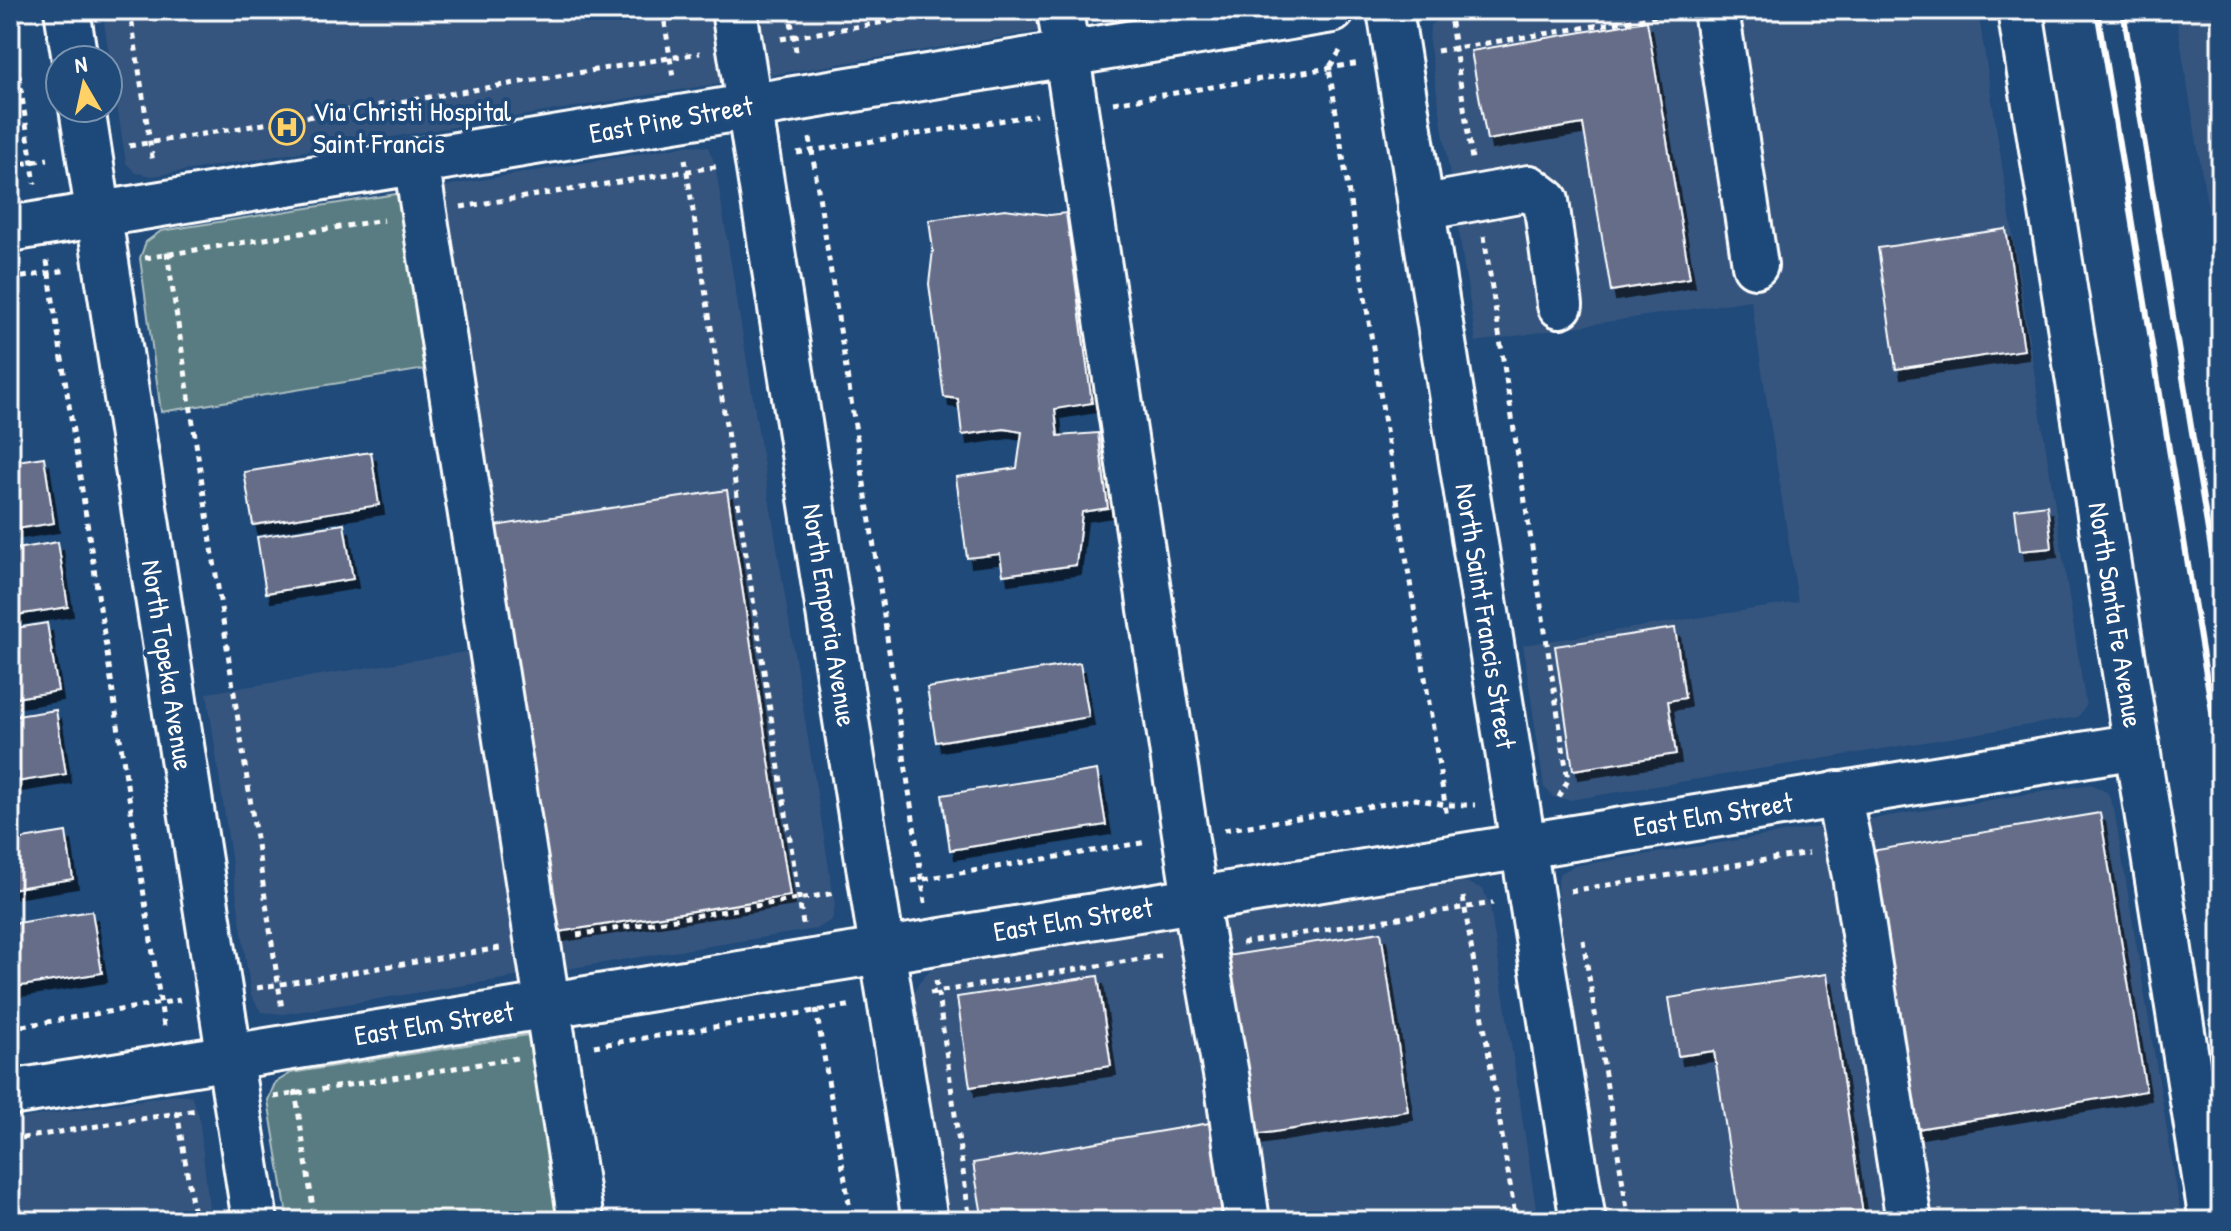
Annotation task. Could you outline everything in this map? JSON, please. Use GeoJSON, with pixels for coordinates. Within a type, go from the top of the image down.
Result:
{"type":"FeatureCollection","features":[{"type":"Feature","properties":{"kind":"street"},"geometry":{"type":"LineString","coordinates":[[67,10],[72,44]]}},
{"type":"Feature","properties":{"kind":"street"},"geometry":{"type":"LineString","coordinates":[[1060,10],[1185,836],[1227,1080],[1247,1221]]}},
{"type":"Feature","properties":{"kind":"street","name":"North Saint Francis Street"},"geometry":{"type":"LineString","coordinates":[[1390,10],[1421,208],[1544,841],[1583,1221]]}},
{"type":"Feature","properties":{"kind":"street","name":"North Santa Fe Avenue"},"geometry":{"type":"LineString","coordinates":[[2020,10],[2212,1221]]}},
{"type":"Feature","properties":{"kind":"street"},"geometry":{"type":"LineString","coordinates":[[1696,11],[1755,265]]}},
{"type":"Feature","properties":{"kind":"street","name":"North Emporia Avenue"},"geometry":{"type":"LineString","coordinates":[[737,28],[925,1221]]}},
{"type":"Feature","properties":{"kind":"street","name":"East Pine Street"},"geometry":{"type":"LineString","coordinates":[[26,226],[1067,53],[1337,28]]}},
{"type":"Feature","properties":{"kind":"street","name":"North Topeka Avenue"},"geometry":{"type":"LineString","coordinates":[[85,124],[255,1221]]}},
{"type":"Feature","properties":{"kind":"street"},"geometry":{"type":"LineString","coordinates":[[416,161],[581,1221]]}},
{"type":"Feature","properties":{"kind":"street"},"geometry":{"type":"LineString","coordinates":[[1421,208],[1529,188],[1546,201],[1560,305]]}},
{"type":"Feature","properties":{"kind":"street","name":"East Elm Street"},"geometry":{"type":"LineString","coordinates":[[10,1093],[2137,746]]}},
{"type":"Feature","properties":{"kind":"street"},"geometry":{"type":"LineString","coordinates":[[1838,794],[1855,876],[1909,1221]]}},
{"type":"Feature","properties":{"kind":"path"},"geometry":{"type":"LineString","coordinates":[[130,10],[315,1221]]}},
{"type":"Feature","properties":{"kind":"path"},"geometry":{"type":"LineString","coordinates":[[663,10],[808,962],[852,1221]]}},
{"type":"Feature","properties":{"kind":"path"},"geometry":{"type":"LineString","coordinates":[[789,10],[876,560],[970,1221]]}},
{"type":"Feature","properties":{"kind":"path"},"geometry":{"type":"LineString","coordinates":[[10,166],[670,58],[737,28],[794,37],[958,10]]}},
{"type":"Feature","properties":{"kind":"path"},"geometry":{"type":"LineString","coordinates":[[1449,10],[1568,780],[1556,803],[1544,841],[1575,890]]}},
{"type":"Feature","properties":{"kind":"path"},"geometry":{"type":"LineString","coordinates":[[10,279],[1696,11]]}},
{"type":"Feature","properties":{"kind":"path"},"geometry":{"type":"LineString","coordinates":[[10,16],[32,162],[26,226],[49,273],[195,1221]]}},
{"type":"Feature","properties":{"kind":"path"},"geometry":{"type":"LineString","coordinates":[[1337,28],[1329,68],[1445,805],[1474,950],[1516,1221]]}},
{"type":"Feature","properties":{"kind":"path"},"geometry":{"type":"LineString","coordinates":[[10,1028],[1416,799],[1445,805]]}},
{"type":"Feature","properties":{"kind":"path"},"geometry":{"type":"LineString","coordinates":[[1583,938],[1629,1221]]}},
{"type":"Feature","properties":{"kind":"shaded area","name":"Via Christi Hospital Saint Francis"},"geometry":{"type":"Polygon","coordinates":[[[102,10],[1169,10],[153,176],[136,173],[126,163],[120,124],[124,124],[124,44],[107,44],[102,10]]]}},
{"type":"Feature","properties":{"kind":"shaded area"},"geometry":{"type":"Polygon","coordinates":[[[1475,10],[1978,10],[2086,706],[2078,717],[1570,800],[1553,797],[1544,787],[1523,645],[1798,602],[1751,300],[1476,342],[1429,42],[1430,25],[1445,16],[1475,10]]]}},
{"type":"Feature","properties":{"kind":"shaded area"},"geometry":{"type":"Polygon","coordinates":[[[2175,10],[2221,10],[2221,289],[2175,10]]]}},
{"type":"Feature","properties":{"kind":"shaded area"},"geometry":{"type":"Polygon","coordinates":[[[690,145],[708,147],[715,164],[835,905],[832,920],[816,929],[284,1014],[261,1012],[251,995],[207,693],[477,650],[403,193],[690,145]]]}},
{"type":"Feature","properties":{"kind":"shaded area"},"geometry":{"type":"Polygon","coordinates":[[[2091,784],[2108,793],[2114,809],[2182,1221],[1607,1221],[1557,893],[1559,874],[1574,866],[2091,784]]]}},
{"type":"Feature","properties":{"kind":"shaded area"},"geometry":{"type":"Polygon","coordinates":[[[1463,881],[1483,889],[1490,906],[1538,1221],[946,1221],[912,999],[918,984],[934,966],[1463,881]]]}},
{"type":"Feature","properties":{"kind":"shaded area"},"geometry":{"type":"Polygon","coordinates":[[[174,1095],[191,1096],[199,1115],[209,1208],[135,1221],[10,1221],[10,1120],[174,1095]]]}},
{"type":"Feature","properties":{"kind":"green space"},"geometry":{"type":"Polygon","coordinates":[[[403,193],[432,368],[161,412],[140,258],[146,242],[161,231],[403,193]]]}},
{"type":"Feature","properties":{"kind":"green space"},"geometry":{"type":"Polygon","coordinates":[[[534,1034],[564,1221],[288,1221],[268,1100],[275,1083],[291,1073],[534,1034]]]}},
{"type":"Feature","properties":{"kind":"building"},"geometry":{"type":"Polygon","coordinates":[[[2215,10],[2221,10],[2221,49],[2215,10]]]}},
{"type":"Feature","properties":{"kind":"building"},"geometry":{"type":"Polygon","coordinates":[[[1647,21],[1690,278],[1611,291],[1583,124],[1487,140],[1471,51],[1647,21]]]}},
{"type":"Feature","properties":{"kind":"building"},"geometry":{"type":"Polygon","coordinates":[[[1005,209],[1050,215],[1066,213],[1092,403],[1055,409],[1058,436],[1098,433],[1108,508],[1082,512],[1076,565],[1003,575],[1000,554],[967,558],[956,477],[1017,468],[1022,432],[1004,429],[962,435],[958,399],[944,397],[929,284],[933,250],[929,220],[1005,209]]]}},
{"type":"Feature","properties":{"kind":"building"},"geometry":{"type":"Polygon","coordinates":[[[2006,229],[2024,350],[1896,369],[1878,248],[2006,229]]]}},
{"type":"Feature","properties":{"kind":"building"},"geometry":{"type":"Polygon","coordinates":[[[371,452],[379,505],[253,525],[244,472],[371,452]]]}},
{"type":"Feature","properties":{"kind":"building"},"geometry":{"type":"Polygon","coordinates":[[[44,457],[54,523],[10,530],[10,462],[44,457]]]}},
{"type":"Feature","properties":{"kind":"building"},"geometry":{"type":"Polygon","coordinates":[[[727,490],[790,896],[551,933],[488,527],[727,490]]]}},
{"type":"Feature","properties":{"kind":"building"},"geometry":{"type":"Polygon","coordinates":[[[2047,505],[2052,548],[2020,551],[2015,509],[2047,505]]]}},
{"type":"Feature","properties":{"kind":"building"},"geometry":{"type":"Polygon","coordinates":[[[344,524],[353,579],[266,593],[257,537],[344,524]]]}},
{"type":"Feature","properties":{"kind":"building"},"geometry":{"type":"Polygon","coordinates":[[[58,542],[68,607],[10,616],[10,550],[58,542]]]}},
{"type":"Feature","properties":{"kind":"building"},"geometry":{"type":"Polygon","coordinates":[[[47,623],[58,691],[10,699],[10,629],[47,623]]]}},
{"type":"Feature","properties":{"kind":"building"},"geometry":{"type":"Polygon","coordinates":[[[1675,628],[1685,698],[1668,701],[1676,754],[1573,770],[1555,646],[1675,628]]]}},
{"type":"Feature","properties":{"kind":"building"},"geometry":{"type":"Polygon","coordinates":[[[1080,663],[1089,717],[936,742],[927,688],[1080,663]]]}},
{"type":"Feature","properties":{"kind":"building"},"geometry":{"type":"Polygon","coordinates":[[[56,710],[66,774],[10,783],[10,717],[56,710]]]}},
{"type":"Feature","properties":{"kind":"building"},"geometry":{"type":"Polygon","coordinates":[[[1097,770],[1106,825],[950,850],[942,795],[1097,770]]]}},
{"type":"Feature","properties":{"kind":"building"},"geometry":{"type":"Polygon","coordinates":[[[2100,813],[2146,1091],[1911,1130],[1865,852],[2100,813]]]}},
{"type":"Feature","properties":{"kind":"building"},"geometry":{"type":"Polygon","coordinates":[[[66,832],[73,879],[10,889],[10,841],[66,832]]]}},
{"type":"Feature","properties":{"kind":"building"},"geometry":{"type":"Polygon","coordinates":[[[92,911],[102,973],[15,987],[10,958],[10,924],[92,911]]]}},
{"type":"Feature","properties":{"kind":"building"},"geometry":{"type":"Polygon","coordinates":[[[1381,932],[1408,1111],[1248,1136],[1220,957],[1381,932]]]}},
{"type":"Feature","properties":{"kind":"building"},"geometry":{"type":"Polygon","coordinates":[[[1827,974],[1864,1221],[1740,1221],[1714,1051],[1678,1056],[1669,998],[1827,974]]]}},
{"type":"Feature","properties":{"kind":"building"},"geometry":{"type":"Polygon","coordinates":[[[1098,976],[1111,1066],[970,1087],[957,997],[1098,976]]]}},
{"type":"Feature","properties":{"kind":"building"},"geometry":{"type":"Polygon","coordinates":[[[1210,1123],[1227,1221],[983,1221],[973,1163],[1210,1123]]]}},
{"type":"Feature","properties":{"kind":"railway"},"geometry":{"type":"LineString","coordinates":[[2097,10],[2221,766]]}},
{"type":"Feature","properties":{"kind":"railway"},"geometry":{"type":"LineString","coordinates":[[2123,10],[2221,610]]}},
{"type":"Feature","properties":{"kind":"place","name":"Via Christi Hospital Saint Francis"},"geometry":{"type":"Point","coordinates":[287,127]}}]}
